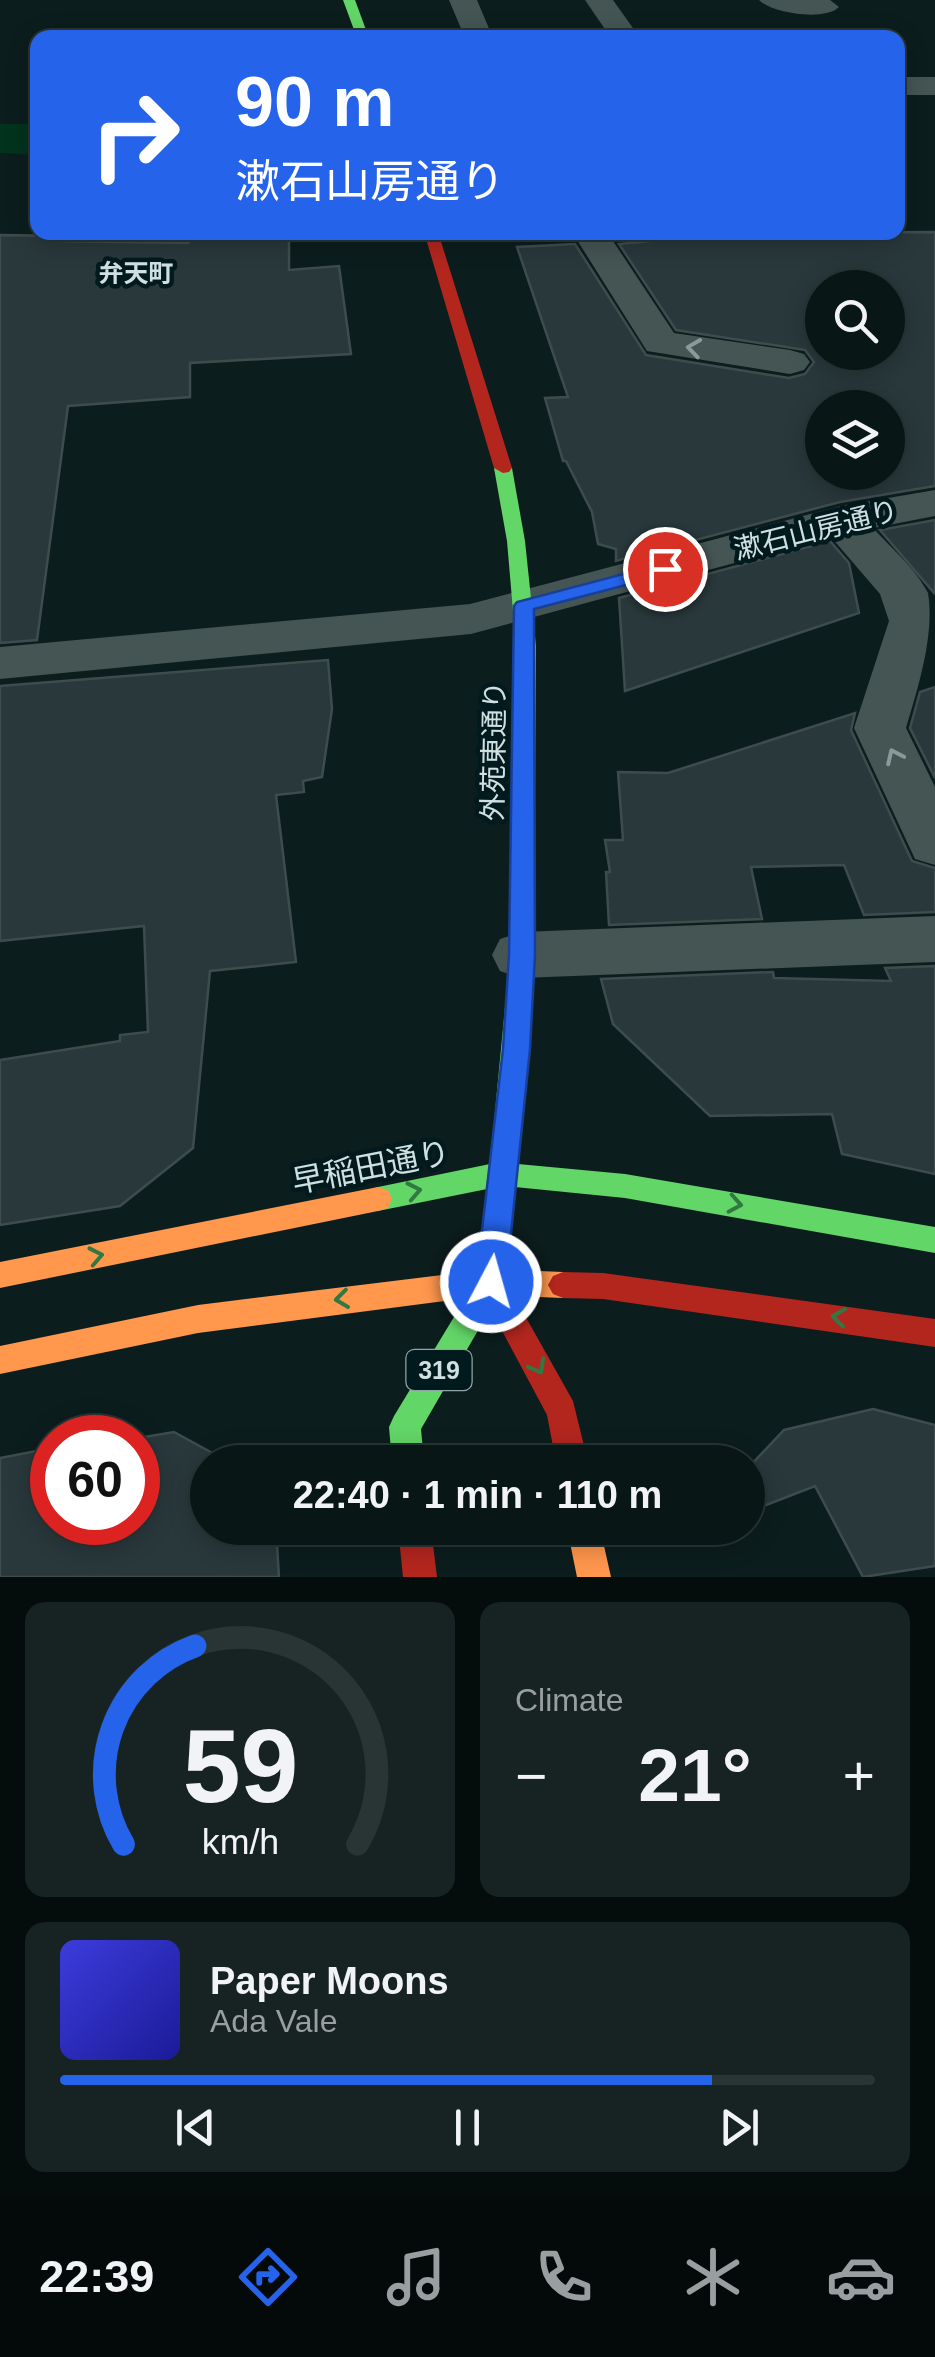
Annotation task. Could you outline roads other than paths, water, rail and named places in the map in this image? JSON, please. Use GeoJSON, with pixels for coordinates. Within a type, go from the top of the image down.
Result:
{"type":"FeatureCollection","features":[{"type":"Feature","properties":{"kind":"main road"},"geometry":{"type":"LineString","coordinates":[[350,0],[360,30]]}},
{"type":"Feature","properties":{"kind":"main road","name":"外苑東通り"},"geometry":{"type":"LineString","coordinates":[[406,1445],[404,1427],[491,1282],[522,955],[524,606],[501,459],[433,240]]}},
{"type":"Feature","properties":{"kind":"main road","name":"早稲田通り"},"geometry":{"type":"LineString","coordinates":[[0,1275],[501,1174],[625,1186],[935,1240]]}},
{"type":"Feature","properties":{"kind":"main road"},"geometry":{"type":"LineString","coordinates":[[0,1360],[198,1318],[491,1282],[603,1286],[935,1333]]}},
{"type":"Feature","properties":{"kind":"main road"},"geometry":{"type":"LineString","coordinates":[[491,1282],[562,1412],[569,1445]]}},
{"type":"Feature","properties":{"kind":"main road"},"geometry":{"type":"LineString","coordinates":[[416,1545],[420,1577]]}},
{"type":"Feature","properties":{"kind":"main road"},"geometry":{"type":"LineString","coordinates":[[587,1545],[594,1577]]}},
{"type":"Feature","properties":{"kind":"street"},"geometry":{"type":"LineString","coordinates":[[462,0],[475,30]]}},
{"type":"Feature","properties":{"kind":"street"},"geometry":{"type":"LineString","coordinates":[[599,0],[620,30]]}},
{"type":"Feature","properties":{"kind":"street"},"geometry":{"type":"LineString","coordinates":[[774,0],[829,3],[818,24],[822,30]]}},
{"type":"Feature","properties":{"kind":"street"},"geometry":{"type":"LineString","coordinates":[[905,86],[935,86]]}},
{"type":"Feature","properties":{"kind":"street"},"geometry":{"type":"LineString","coordinates":[[594,240],[661,343],[790,362]]}},
{"type":"Feature","properties":{"kind":"street","name":"漱石山房通り"},"geometry":{"type":"LineString","coordinates":[[0,664],[471,619],[842,520],[935,503]]}},
{"type":"Feature","properties":{"kind":"street"},"geometry":{"type":"LineString","coordinates":[[842,520],[904,592],[914,621],[880,728],[935,845]]}},
{"type":"Feature","properties":{"kind":"street"},"geometry":{"type":"LineString","coordinates":[[522,955],[935,938]]}},
{"type":"Feature","properties":{"kind":"district","name":"弁天町"},"geometry":{"type":"Point","coordinates":[136,273]}}]}
